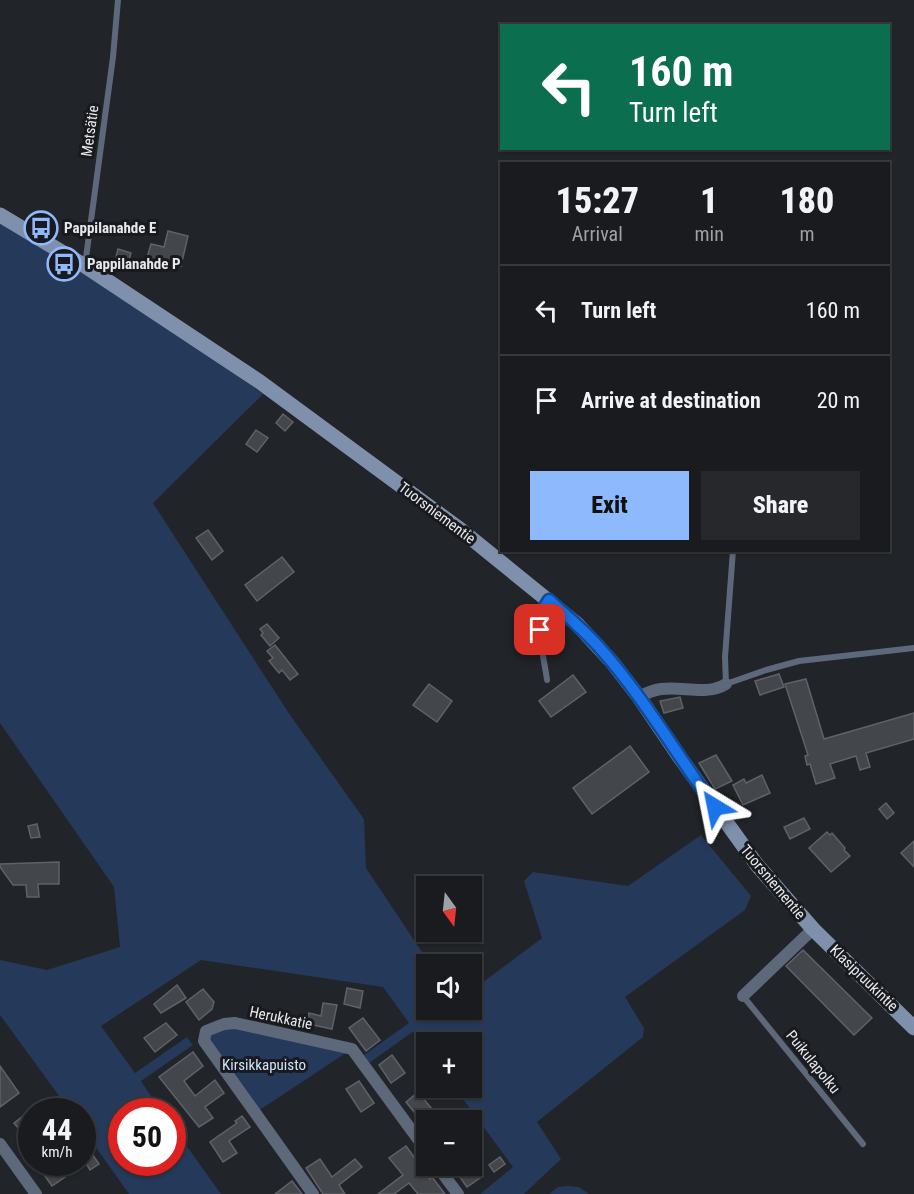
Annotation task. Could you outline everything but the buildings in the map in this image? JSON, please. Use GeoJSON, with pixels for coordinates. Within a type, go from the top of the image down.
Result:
{"type":"FeatureCollection","features":[{"type":"Feature","properties":{"kind":"main road","name":"Tuorsniementie"},"geometry":{"type":"LineString","coordinates":[[0,215],[85,266],[269,388],[461,530],[578,624],[639,697],[748,854],[813,929]]}},
{"type":"Feature","properties":{"kind":"main road","name":"Klasipruukintie"},"geometry":{"type":"LineString","coordinates":[[813,929],[914,1028]]}},
{"type":"Feature","properties":{"kind":"street"},"geometry":{"type":"LineString","coordinates":[[639,697],[654,690],[674,688],[710,691],[726,684]]}},
{"type":"Feature","properties":{"kind":"street"},"geometry":{"type":"LineString","coordinates":[[743,996],[813,929]]}},
{"type":"Feature","properties":{"kind":"street","name":"Herukkatie"},"geometry":{"type":"LineString","coordinates":[[313,1194],[204,1041],[206,1031],[235,1023],[352,1049],[416,1136]]}},
{"type":"Feature","properties":{"kind":"street"},"geometry":{"type":"LineString","coordinates":[[0,1144],[36,1194]]}},
{"type":"Feature","properties":{"kind":"street"},"geometry":{"type":"LineString","coordinates":[[444,1176],[458,1194]]}},
{"type":"Feature","properties":{"kind":"lane","name":"Metsätie"},"geometry":{"type":"LineString","coordinates":[[85,266],[113,57],[118,0]]}},
{"type":"Feature","properties":{"kind":"lane"},"geometry":{"type":"LineString","coordinates":[[733,552],[725,657],[726,684],[799,661],[914,648]]}},
{"type":"Feature","properties":{"kind":"lane"},"geometry":{"type":"LineString","coordinates":[[547,680],[540,630],[541,613],[549,600]]}},
{"type":"Feature","properties":{"kind":"lane","name":"Puikulapolku"},"geometry":{"type":"LineString","coordinates":[[743,996],[863,1144]]}},
{"type":"Feature","properties":{"kind":"green space"},"geometry":{"type":"Polygon","coordinates":[[[0,223],[144,311],[263,394],[153,503],[288,712],[364,819],[366,868],[423,954],[416,954],[416,1020],[482,1020],[482,983],[542,938],[524,881],[533,872],[628,886],[701,835],[751,896],[745,910],[625,997],[644,1028],[643,1037],[537,1122],[561,1159],[524,1194],[480,1194],[513,1167],[482,1125],[482,1110],[471,1110],[462,1098],[482,1098],[482,1032],[416,1034],[414,1031],[369,1063],[364,1055],[409,1023],[383,987],[201,960],[101,1026],[135,1073],[187,1037],[193,1045],[141,1081],[152,1098],[108,1098],[108,1164],[96,1147],[96,1098],[61,1098],[0,1015],[0,960],[47,970],[120,947],[114,887],[0,723],[0,223]]]}},
{"type":"Feature","properties":{"kind":"green space","name":"Kirsikkapuisto"},"geometry":{"type":"Polygon","coordinates":[[[224,1024],[352,1049],[255,1113],[204,1041],[224,1024]]]}},
{"type":"Feature","properties":{"kind":"green space"},"geometry":{"type":"Polygon","coordinates":[[[186,1145],[221,1194],[129,1194],[116,1176],[186,1176],[186,1145]]]}},
{"type":"Feature","properties":{"kind":"green space"},"geometry":{"type":"Polygon","coordinates":[[[558,1187],[579,1187],[589,1194],[549,1194],[558,1187]]]}},
{"type":"Feature","properties":{"kind":"place","name":"Pappilanahde E"},"geometry":{"type":"Point","coordinates":[41,228]}},
{"type":"Feature","properties":{"kind":"place","name":"Pappilanahde P"},"geometry":{"type":"Point","coordinates":[64,264]}},
{"type":"Feature","properties":{"kind":"route"},"geometry":{"type":"LineString","coordinates":[[540,630],[541,613],[549,600],[578,624],[612,662],[715,807]]}}]}
